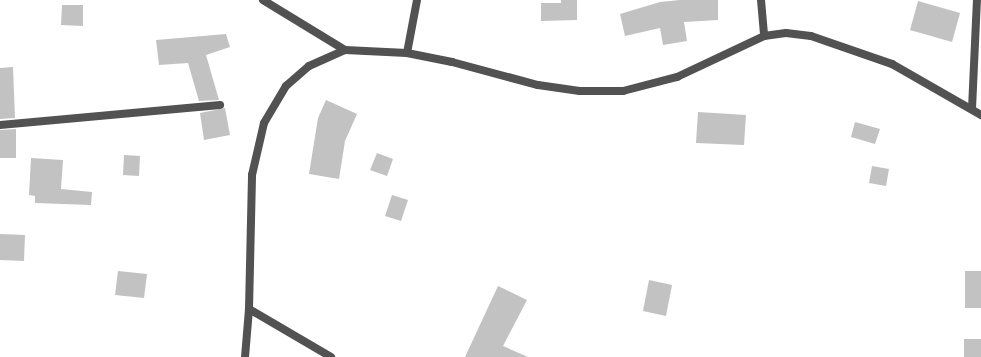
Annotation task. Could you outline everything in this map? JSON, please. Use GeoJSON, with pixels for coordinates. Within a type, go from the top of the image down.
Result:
{"type":"FeatureCollection","features":[{"type":"Feature","properties":{"kind":"street"},"geometry":{"type":"LineString","coordinates":[[263,0],[345,50]]}},
{"type":"Feature","properties":{"kind":"street"},"geometry":{"type":"LineString","coordinates":[[408,53],[417,0]]}},
{"type":"Feature","properties":{"kind":"street"},"geometry":{"type":"LineString","coordinates":[[761,0],[764,36]]}},
{"type":"Feature","properties":{"kind":"street"},"geometry":{"type":"LineString","coordinates":[[972,109],[977,0]]}},
{"type":"Feature","properties":{"kind":"street"},"geometry":{"type":"LineString","coordinates":[[245,357],[249,309],[252,175],[264,124],[286,86],[309,66],[345,50],[408,53],[452,62],[538,85],[580,91],[623,91],[677,77],[764,36],[786,33],[811,36],[892,64],[981,115]]}},
{"type":"Feature","properties":{"kind":"street"},"geometry":{"type":"LineString","coordinates":[[0,125],[220,105]]}},
{"type":"Feature","properties":{"kind":"street"},"geometry":{"type":"LineString","coordinates":[[249,309],[331,357]]}},
{"type":"Feature","properties":{"kind":"building"},"geometry":{"type":"Polygon","coordinates":[[[561,0],[577,0],[577,20],[541,21],[541,3],[561,3],[561,0]]]}},
{"type":"Feature","properties":{"kind":"building"},"geometry":{"type":"Polygon","coordinates":[[[680,0],[718,0],[718,20],[684,22],[687,41],[663,45],[660,28],[625,36],[620,14],[660,2],[680,0]]]}},
{"type":"Feature","properties":{"kind":"building"},"geometry":{"type":"Polygon","coordinates":[[[918,1],[960,13],[952,42],[910,30],[918,1]]]}},
{"type":"Feature","properties":{"kind":"building"},"geometry":{"type":"Polygon","coordinates":[[[62,5],[83,5],[83,26],[61,25],[62,5]]]}},
{"type":"Feature","properties":{"kind":"building"},"geometry":{"type":"Polygon","coordinates":[[[226,34],[230,47],[206,55],[219,100],[199,101],[188,63],[159,65],[156,40],[226,34]]]}},
{"type":"Feature","properties":{"kind":"building"},"geometry":{"type":"Polygon","coordinates":[[[13,67],[15,118],[0,119],[0,68],[13,67]]]}},
{"type":"Feature","properties":{"kind":"building"},"geometry":{"type":"Polygon","coordinates":[[[326,100],[357,114],[345,141],[339,179],[309,174],[318,118],[326,100]]]}},
{"type":"Feature","properties":{"kind":"building"},"geometry":{"type":"Polygon","coordinates":[[[225,108],[230,135],[204,140],[200,113],[225,108]]]}},
{"type":"Feature","properties":{"kind":"building"},"geometry":{"type":"Polygon","coordinates":[[[698,112],[746,115],[744,145],[696,143],[698,112]]]}},
{"type":"Feature","properties":{"kind":"building"},"geometry":{"type":"Polygon","coordinates":[[[855,122],[880,129],[875,144],[851,137],[855,122]]]}},
{"type":"Feature","properties":{"kind":"building"},"geometry":{"type":"Polygon","coordinates":[[[16,129],[16,158],[0,158],[0,130],[16,129]]]}},
{"type":"Feature","properties":{"kind":"building"},"geometry":{"type":"Polygon","coordinates":[[[377,153],[393,159],[387,176],[370,170],[377,153]]]}},
{"type":"Feature","properties":{"kind":"building"},"geometry":{"type":"Polygon","coordinates":[[[124,155],[140,156],[139,176],[123,175],[124,155]]]}},
{"type":"Feature","properties":{"kind":"building"},"geometry":{"type":"Polygon","coordinates":[[[31,158],[63,160],[61,189],[92,192],[91,205],[35,203],[35,196],[29,195],[31,158]]]}},
{"type":"Feature","properties":{"kind":"building"},"geometry":{"type":"Polygon","coordinates":[[[872,166],[889,169],[886,186],[869,183],[872,166]]]}},
{"type":"Feature","properties":{"kind":"building"},"geometry":{"type":"Polygon","coordinates":[[[392,195],[408,200],[401,221],[385,216],[392,195]]]}},
{"type":"Feature","properties":{"kind":"building"},"geometry":{"type":"Polygon","coordinates":[[[0,234],[25,235],[24,261],[0,260],[0,234]]]}},
{"type":"Feature","properties":{"kind":"building"},"geometry":{"type":"Polygon","coordinates":[[[118,271],[147,274],[144,298],[115,295],[118,271]]]}},
{"type":"Feature","properties":{"kind":"building"},"geometry":{"type":"Polygon","coordinates":[[[965,271],[981,271],[981,308],[965,308],[965,271]]]}},
{"type":"Feature","properties":{"kind":"building"},"geometry":{"type":"Polygon","coordinates":[[[649,280],[672,285],[666,316],[643,311],[649,280]]]}},
{"type":"Feature","properties":{"kind":"building"},"geometry":{"type":"Polygon","coordinates":[[[498,286],[527,300],[503,346],[528,357],[465,357],[498,286]]]}},
{"type":"Feature","properties":{"kind":"building"},"geometry":{"type":"Polygon","coordinates":[[[964,339],[981,339],[981,357],[964,357],[964,339]]]}}]}
